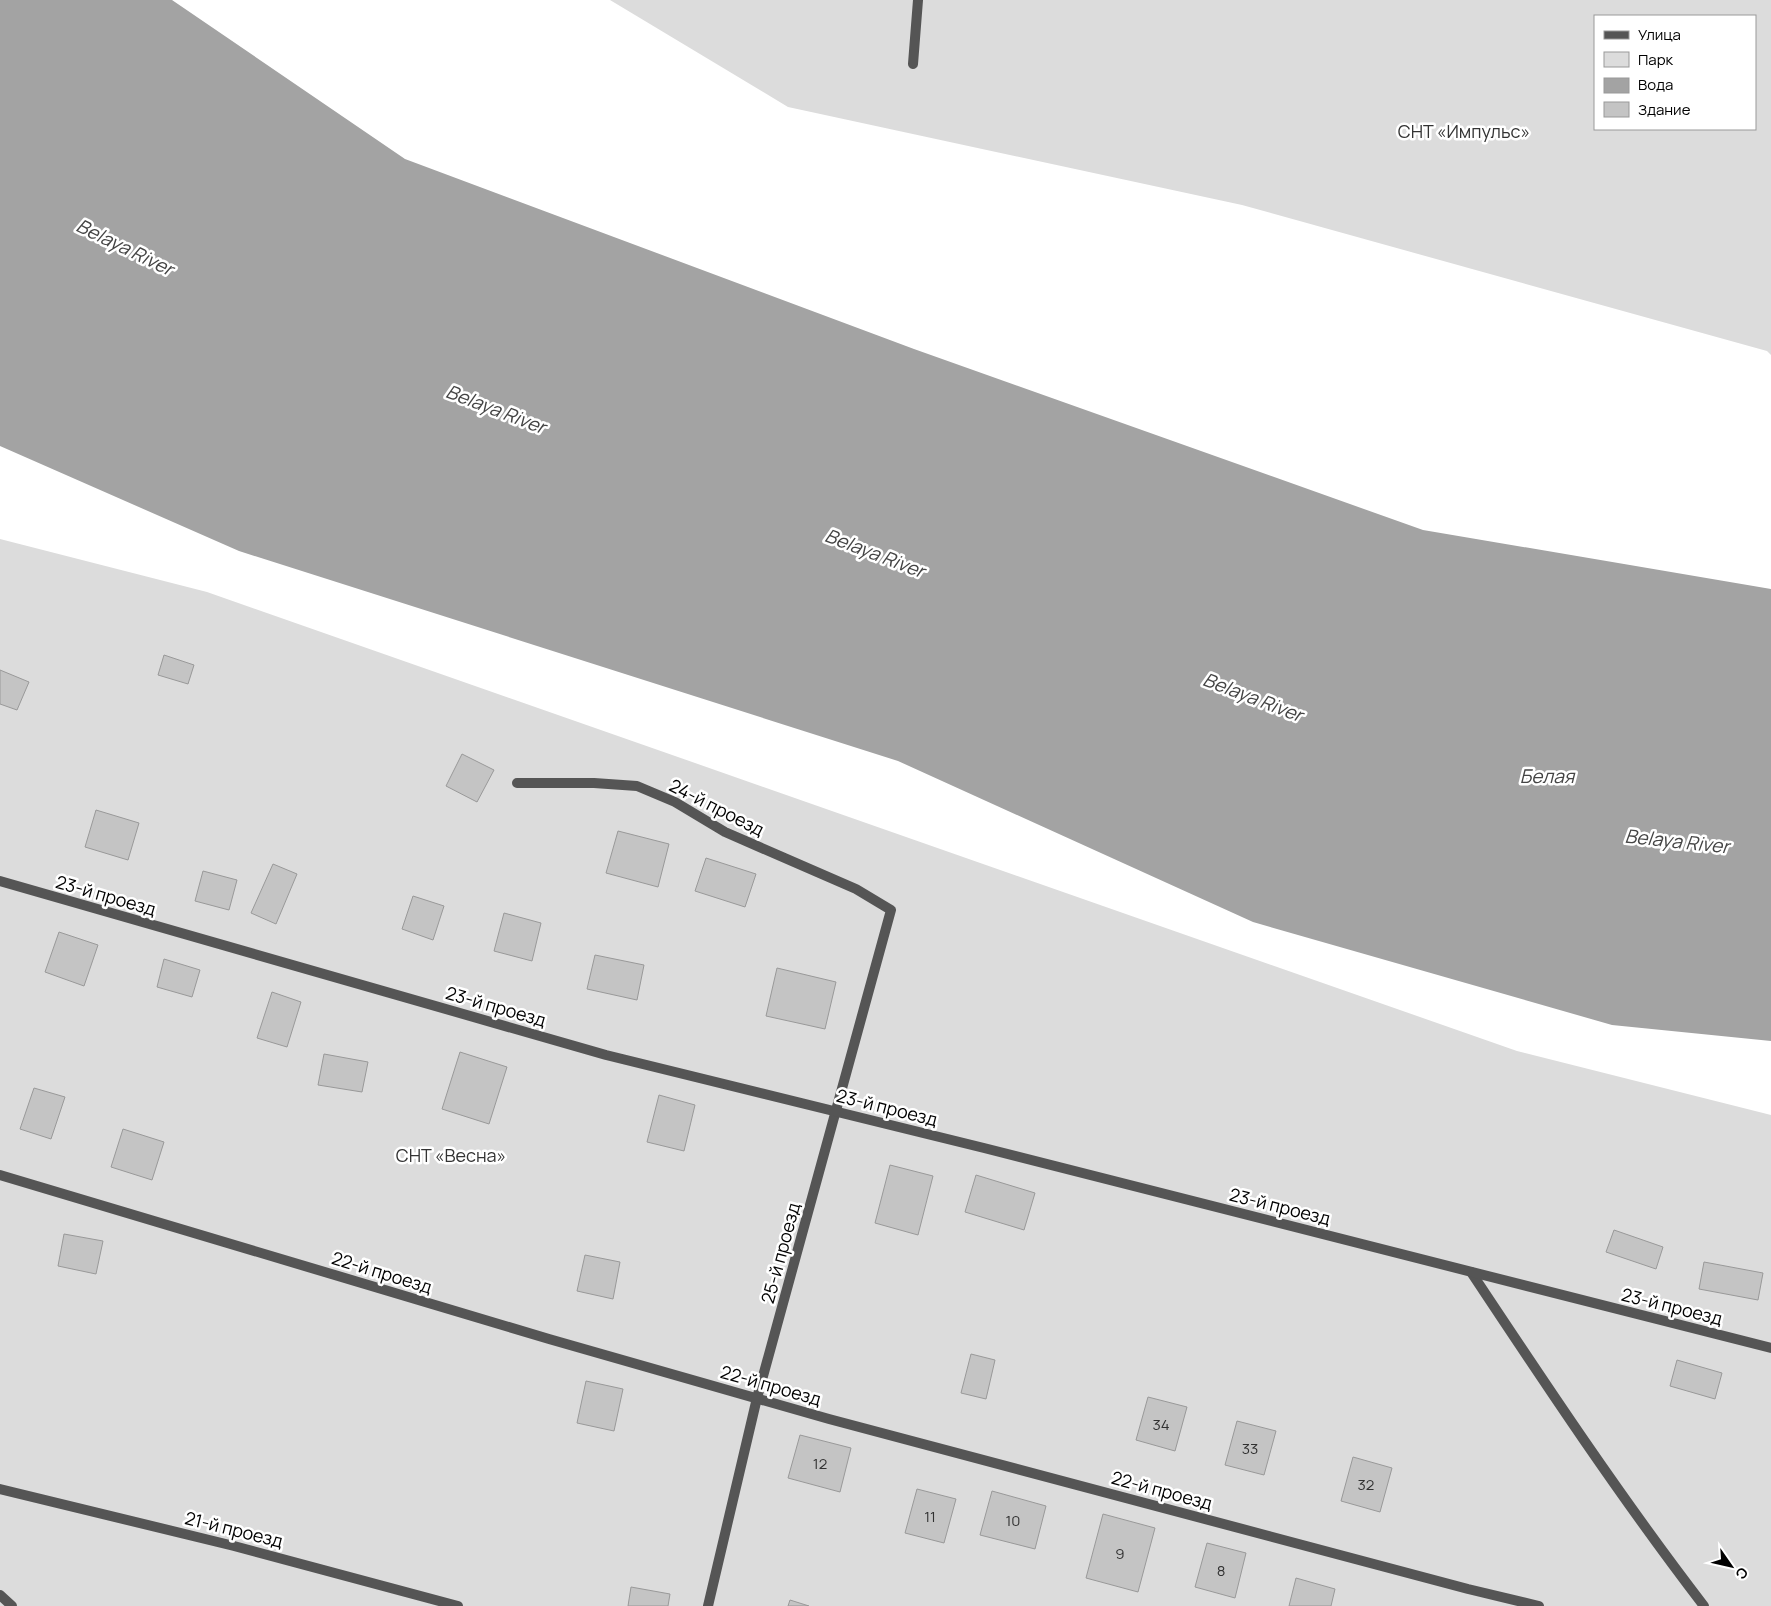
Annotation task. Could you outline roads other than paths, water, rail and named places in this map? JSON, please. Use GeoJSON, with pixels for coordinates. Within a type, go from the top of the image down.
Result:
{"type":"FeatureCollection","features":[{"type":"Feature","properties":{"kind":"street"},"geometry":{"type":"LineString","coordinates":[[913,64],[918,0]]}},
{"type":"Feature","properties":{"kind":"street","name":"24-й проезд"},"geometry":{"type":"LineString","coordinates":[[517,783],[594,783],[637,786],[675,802],[725,832],[856,889],[891,910]]}},
{"type":"Feature","properties":{"kind":"street","name":"23-й проезд"},"geometry":{"type":"LineString","coordinates":[[0,882],[606,1055],[835,1111],[1771,1348]]}},
{"type":"Feature","properties":{"kind":"street","name":"25-й проезд"},"geometry":{"type":"LineString","coordinates":[[708,1606],[757,1398],[891,910]]}},
{"type":"Feature","properties":{"kind":"street","name":"22-й проезд"},"geometry":{"type":"LineString","coordinates":[[0,1175],[549,1340],[757,1398],[1468,1589],[1539,1606]]}},
{"type":"Feature","properties":{"kind":"street"},"geometry":{"type":"LineString","coordinates":[[1471,1272],[1643,1525],[1704,1606]]}},
{"type":"Feature","properties":{"kind":"street","name":"21-й проезд"},"geometry":{"type":"LineString","coordinates":[[0,1489],[234,1546],[458,1606]]}},
{"type":"Feature","properties":{"kind":"street"},"geometry":{"type":"LineString","coordinates":[[0,1595],[12,1606]]}},
{"type":"Feature","properties":{"kind":"water","name":"Белая"},"geometry":{"type":"Polygon","coordinates":[[[0,0],[172,0],[405,159],[914,349],[1423,530],[1771,589],[1771,1041],[1612,1025],[1253,922],[898,761],[239,551],[0,446],[0,0]]]}},
{"type":"Feature","properties":{"kind":"park label","name":"СНТ «Импульс»"},"geometry":{"type":"Point","coordinates":[1464,131]}},
{"type":"Feature","properties":{"kind":"park label","name":"СНТ «Весна»"},"geometry":{"type":"Point","coordinates":[451,1155]}},
{"type":"Feature","properties":{"kind":"water label","name":"Belaya River"},"geometry":{"type":"Point","coordinates":[125,247]}},
{"type":"Feature","properties":{"kind":"water label","name":"Belaya River"},"geometry":{"type":"Point","coordinates":[496,409]}},
{"type":"Feature","properties":{"kind":"water label","name":"Belaya River"},"geometry":{"type":"Point","coordinates":[875,553]}},
{"type":"Feature","properties":{"kind":"water label","name":"Belaya River"},"geometry":{"type":"Point","coordinates":[1253,697]}},
{"type":"Feature","properties":{"kind":"water label","name":"Belaya River"},"geometry":{"type":"Point","coordinates":[1677,841]}}]}
